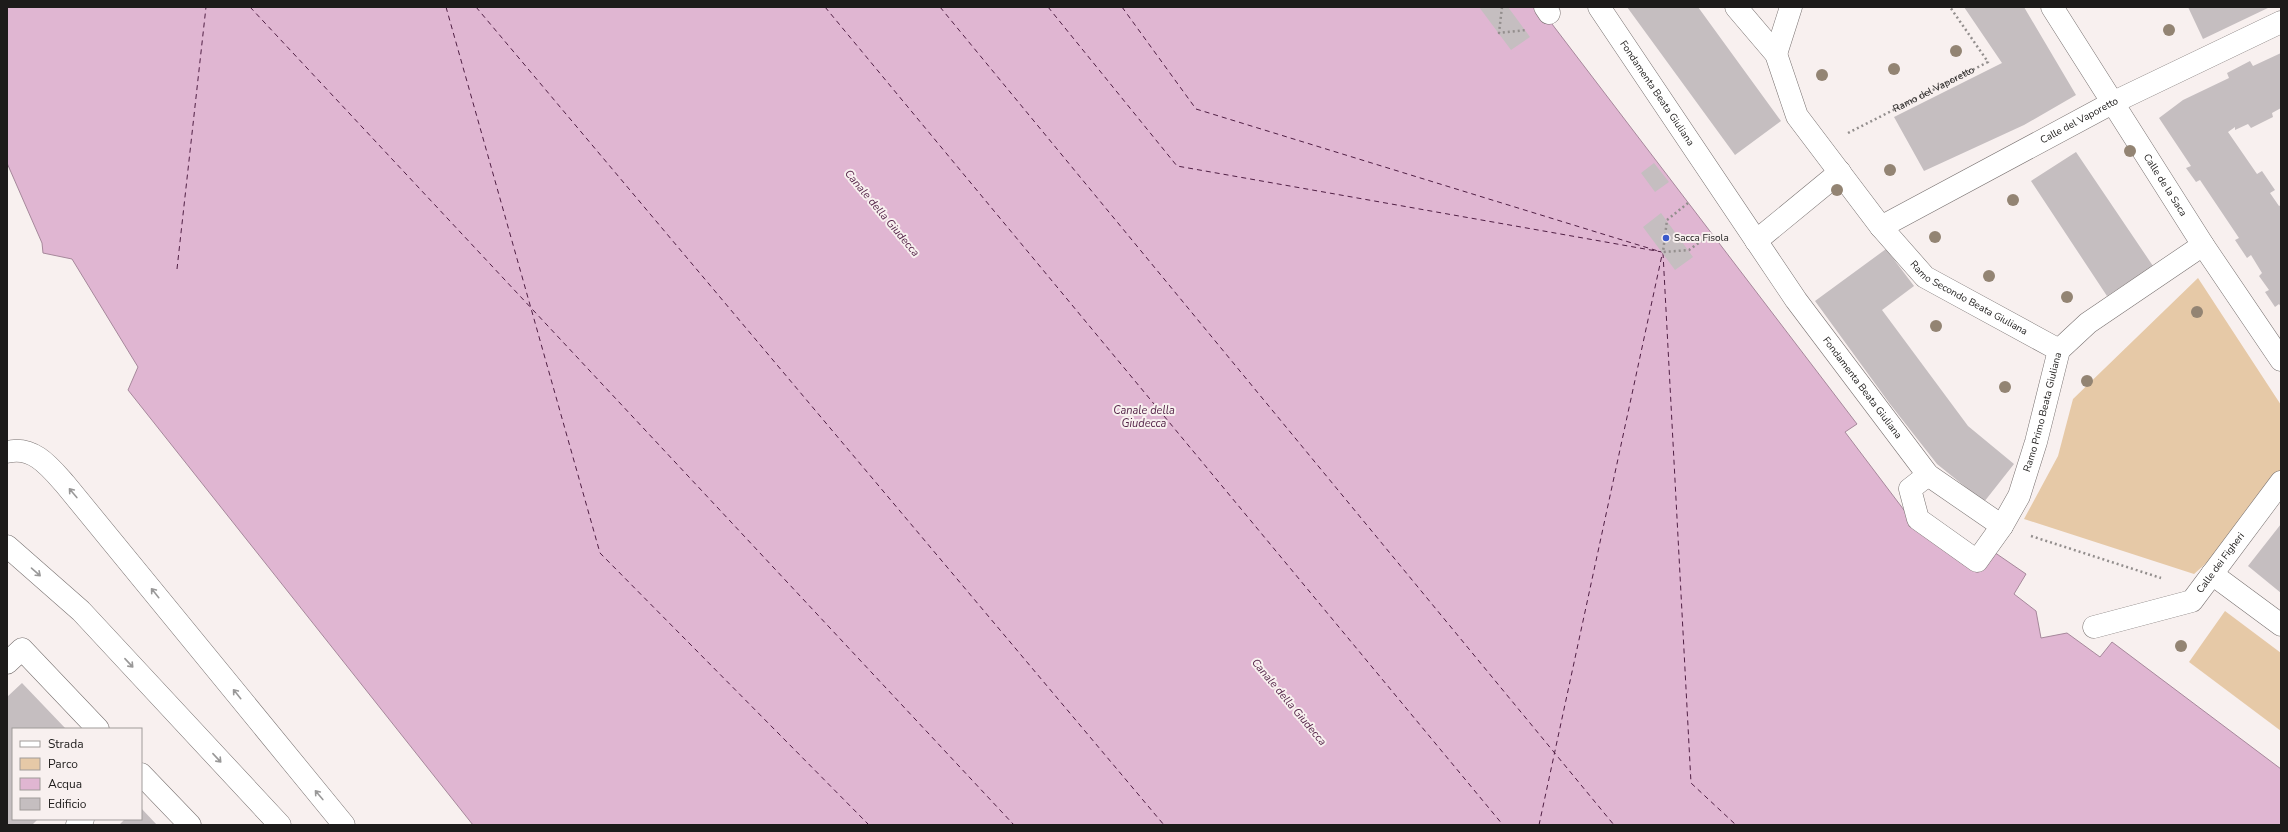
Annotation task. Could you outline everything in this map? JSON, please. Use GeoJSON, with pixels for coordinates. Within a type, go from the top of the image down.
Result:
{"type":"FeatureCollection","features":[{"type":"Feature","properties":{"kind":"street","name":"Fondamenta Beata Giuliana"},"geometry":{"type":"LineString","coordinates":[[1599,7],[1796,300],[1928,474],[2002,526]]}},
{"type":"Feature","properties":{"kind":"street"},"geometry":{"type":"LineString","coordinates":[[1736,7],[1776,54],[1797,116],[1884,231]]}},
{"type":"Feature","properties":{"kind":"street"},"geometry":{"type":"LineString","coordinates":[[1776,54],[1791,7]]}},
{"type":"Feature","properties":{"kind":"street","name":"Calle de la Saca"},"geometry":{"type":"LineString","coordinates":[[2052,7],[2203,245],[2281,360]]}},
{"type":"Feature","properties":{"kind":"street","name":"Calle del Vaporetto"},"geometry":{"type":"LineString","coordinates":[[1884,231],[2112,103],[2281,22]]}},
{"type":"Feature","properties":{"kind":"street"},"geometry":{"type":"LineString","coordinates":[[1756,241],[1840,172]]}},
{"type":"Feature","properties":{"kind":"street","name":"Ramo Secondo Beata Giuliana"},"geometry":{"type":"LineString","coordinates":[[1884,231],[1924,277],[2059,350]]}},
{"type":"Feature","properties":{"kind":"street","name":"Ramo Primo Beata Giuliana"},"geometry":{"type":"LineString","coordinates":[[2002,526],[2018,496],[2036,442],[2059,350],[2088,323],[2203,245]]}},
{"type":"Feature","properties":{"kind":"street"},"geometry":{"type":"LineString","coordinates":[[7,452],[19,451],[33,454],[44,461],[65,484],[344,825]]}},
{"type":"Feature","properties":{"kind":"street"},"geometry":{"type":"LineString","coordinates":[[1928,474],[1910,489],[1918,519],[1977,561],[2002,526]]}},
{"type":"Feature","properties":{"kind":"street","name":"Calle dei Figheri"},"geometry":{"type":"LineString","coordinates":[[2094,627],[2192,601],[2281,482]]}},
{"type":"Feature","properties":{"kind":"street"},"geometry":{"type":"LineString","coordinates":[[7,546],[81,611],[280,825]]}},
{"type":"Feature","properties":{"kind":"street"},"geometry":{"type":"LineString","coordinates":[[2206,583],[2281,625]]}},
{"type":"Feature","properties":{"kind":"street"},"geometry":{"type":"LineString","coordinates":[[7,664],[22,649],[97,728]]}},
{"type":"Feature","properties":{"kind":"street"},"geometry":{"type":"LineString","coordinates":[[142,775],[190,825]]}},
{"type":"Feature","properties":{"kind":"path"},"geometry":{"type":"LineString","coordinates":[[1499,33],[1502,7]]}},
{"type":"Feature","properties":{"kind":"path","name":"Ramo del Vaporetto"},"geometry":{"type":"LineString","coordinates":[[1821,147],[1988,62],[1950,7]]}},
{"type":"Feature","properties":{"kind":"path"},"geometry":{"type":"LineString","coordinates":[[1688,204],[1667,220],[1663,252],[1689,250],[1710,234]]}},
{"type":"Feature","properties":{"kind":"path"},"geometry":{"type":"LineString","coordinates":[[2002,526],[2206,583]]}},
{"type":"Feature","properties":{"kind":"green space"},"geometry":{"type":"Polygon","coordinates":[[[2198,278],[2281,405],[2281,473],[2220,551],[2194,574],[2024,519],[2058,456],[2073,399],[2198,278]]]}},
{"type":"Feature","properties":{"kind":"green space"},"geometry":{"type":"Polygon","coordinates":[[[2225,611],[2281,653],[2281,731],[2189,662],[2225,611]]]}},
{"type":"Feature","properties":{"kind":"water","name":"Canale della Giudecca"},"geometry":{"type":"Polygon","coordinates":[[[7,7],[1539,7],[1857,424],[1845,432],[1910,518],[1978,568],[1991,550],[2026,574],[2014,594],[2036,611],[2041,638],[2067,633],[2100,657],[2112,642],[2281,769],[2281,825],[473,825],[128,390],[138,367],[72,259],[43,253],[42,243],[7,163],[7,7]]]}},
{"type":"Feature","properties":{"kind":"building"},"geometry":{"type":"Polygon","coordinates":[[[1479,7],[1508,7],[1530,37],[1511,50],[1479,7]]]}},
{"type":"Feature","properties":{"kind":"building"},"geometry":{"type":"Polygon","coordinates":[[[1627,7],[1698,7],[1781,121],[1735,155],[1627,7]]]}},
{"type":"Feature","properties":{"kind":"building"},"geometry":{"type":"Polygon","coordinates":[[[1964,7],[2024,7],[2076,95],[2024,125],[1924,171],[1894,117],[2002,63],[1964,7]]]}},
{"type":"Feature","properties":{"kind":"building"},"geometry":{"type":"Polygon","coordinates":[[[2188,7],[2270,7],[2203,39],[2188,7]]]}},
{"type":"Feature","properties":{"kind":"building"},"geometry":{"type":"Polygon","coordinates":[[[2281,53],[2281,108],[2272,113],[2273,117],[2251,128],[2248,124],[2235,130],[2235,127],[2228,132],[2257,174],[2262,171],[2275,190],[2270,193],[2279,206],[2281,205],[2281,307],[2279,304],[2275,307],[2265,292],[2269,290],[2259,276],[2262,273],[2251,255],[2247,258],[2235,240],[2239,238],[2200,180],[2196,182],[2186,168],[2191,166],[2159,118],[2183,100],[2229,78],[2227,73],[2250,61],[2253,66],[2281,53]]]}},
{"type":"Feature","properties":{"kind":"building"},"geometry":{"type":"Polygon","coordinates":[[[2076,152],[2153,266],[2107,296],[2031,181],[2076,152]]]}},
{"type":"Feature","properties":{"kind":"building"},"geometry":{"type":"Polygon","coordinates":[[[1654,163],[1669,182],[1655,192],[1641,173],[1654,163]]]}},
{"type":"Feature","properties":{"kind":"building","name":"Sacca Fisola"},"geometry":{"type":"Polygon","coordinates":[[[1661,213],[1693,257],[1675,270],[1643,227],[1661,213]]]}},
{"type":"Feature","properties":{"kind":"building"},"geometry":{"type":"Polygon","coordinates":[[[1886,249],[1914,286],[1882,310],[1968,426],[2014,464],[1984,502],[1937,464],[1890,404],[1815,301],[1886,249]]]}},
{"type":"Feature","properties":{"kind":"building"},"geometry":{"type":"Polygon","coordinates":[[[2281,524],[2281,593],[2248,566],[2281,524]]]}},
{"type":"Feature","properties":{"kind":"building"},"geometry":{"type":"Polygon","coordinates":[[[22,683],[65,728],[12,728],[12,820],[37,820],[32,825],[7,825],[7,697],[22,683]]]}},
{"type":"Feature","properties":{"kind":"building"},"geometry":{"type":"Polygon","coordinates":[[[142,809],[157,825],[119,825],[124,820],[142,820],[142,809]]]}},
{"type":"Feature","properties":{"kind":"ferry route"},"geometry":{"type":"LineString","coordinates":[[177,269],[206,7]]}},
{"type":"Feature","properties":{"kind":"ferry route"},"geometry":{"type":"LineString","coordinates":[[250,7],[1014,825]]}},
{"type":"Feature","properties":{"kind":"ferry route"},"geometry":{"type":"LineString","coordinates":[[446,7],[600,553],[869,825]]}},
{"type":"Feature","properties":{"kind":"ferry route"},"geometry":{"type":"LineString","coordinates":[[476,7],[1164,825]]}},
{"type":"Feature","properties":{"kind":"ferry route"},"geometry":{"type":"LineString","coordinates":[[825,7],[1503,825]]}},
{"type":"Feature","properties":{"kind":"ferry route"},"geometry":{"type":"LineString","coordinates":[[940,7],[1614,825]]}},
{"type":"Feature","properties":{"kind":"ferry route"},"geometry":{"type":"LineString","coordinates":[[1048,7],[1177,166],[1662,252]]}},
{"type":"Feature","properties":{"kind":"ferry route"},"geometry":{"type":"LineString","coordinates":[[1122,7],[1196,109],[1658,251]]}},
{"type":"Feature","properties":{"kind":"ferry route"},"geometry":{"type":"LineString","coordinates":[[1663,253],[1691,783],[1736,825]]}},
{"type":"Feature","properties":{"kind":"ferry route"},"geometry":{"type":"LineString","coordinates":[[1539,825],[1662,255]]}},
{"type":"Feature","properties":{"kind":"place","name":"Sacca Fisola"},"geometry":{"type":"Point","coordinates":[1666,238]}}]}
